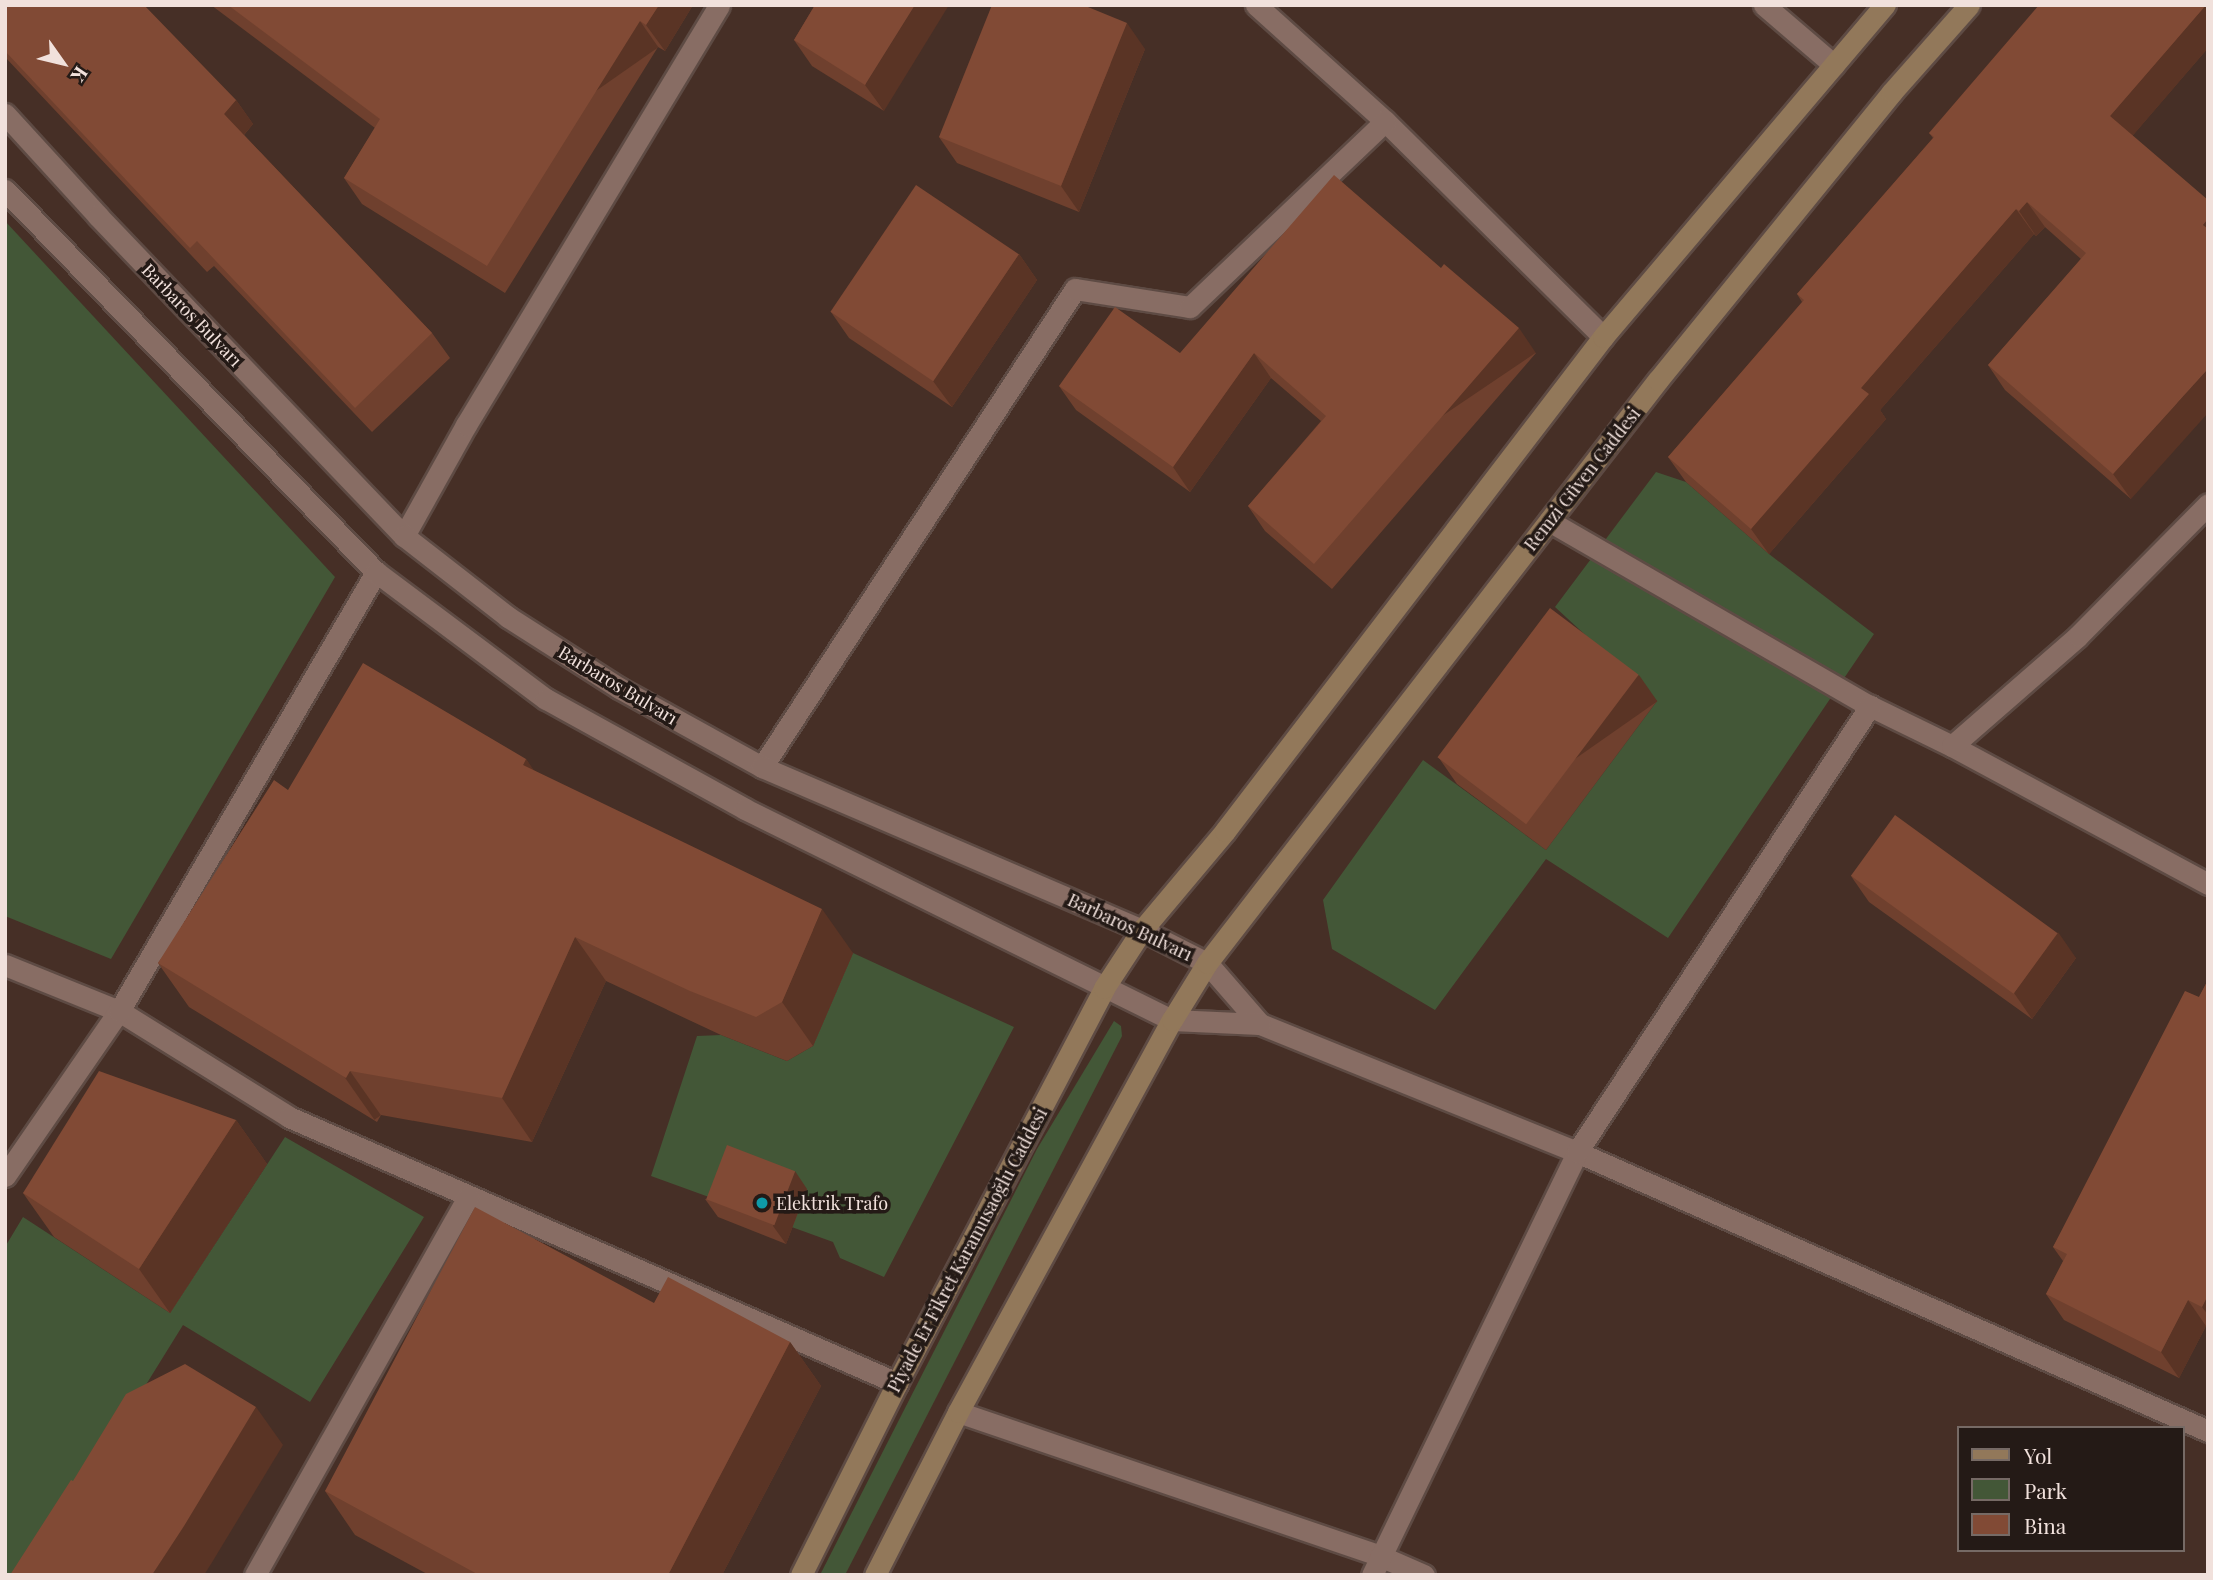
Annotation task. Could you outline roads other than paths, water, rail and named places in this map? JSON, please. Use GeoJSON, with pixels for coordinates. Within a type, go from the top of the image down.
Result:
{"type":"FeatureCollection","features":[{"type":"Feature","properties":{"kind":"main road"},"geometry":{"type":"LineString","coordinates":[[1142,930],[1225,831],[1603,337],[1885,5]]}},
{"type":"Feature","properties":{"kind":"main road","name":"Remzi Güven Caddesi"},"geometry":{"type":"LineString","coordinates":[[1207,963],[1658,380],[1884,103],[1969,5]]}},
{"type":"Feature","properties":{"kind":"main road","name":"Piyade Er Fikret Karamusaoğlu Caddesi"},"geometry":{"type":"LineString","coordinates":[[801,1575],[897,1383],[1104,988],[1142,930]]}},
{"type":"Feature","properties":{"kind":"main road"},"geometry":{"type":"LineString","coordinates":[[875,1575],[958,1412],[1172,1020],[1207,963]]}},
{"type":"Feature","properties":{"kind":"street"},"geometry":{"type":"LineString","coordinates":[[404,537],[466,425],[719,5]]}},
{"type":"Feature","properties":{"kind":"street"},"geometry":{"type":"LineString","coordinates":[[1256,5],[1385,121],[1603,337]]}},
{"type":"Feature","properties":{"kind":"street"},"geometry":{"type":"LineString","coordinates":[[1764,5],[1834,65]]}},
{"type":"Feature","properties":{"kind":"street","name":"Barbaros Bulvarı"},"geometry":{"type":"LineString","coordinates":[[5,114],[98,216],[404,537],[508,617],[619,688],[762,767],[1142,930],[1207,963],[1260,1024]]}},
{"type":"Feature","properties":{"kind":"street"},"geometry":{"type":"LineString","coordinates":[[762,767],[1075,289],[1189,307],[1385,121]]}},
{"type":"Feature","properties":{"kind":"street"},"geometry":{"type":"LineString","coordinates":[[5,190],[376,572],[546,699],[745,809],[1172,1020],[1260,1024],[1577,1152],[2208,1431]]}},
{"type":"Feature","properties":{"kind":"street"},"geometry":{"type":"LineString","coordinates":[[1952,746],[2078,636],[2208,505]]}},
{"type":"Feature","properties":{"kind":"street"},"geometry":{"type":"LineString","coordinates":[[1549,520],[1870,706],[1952,746],[2208,884]]}},
{"type":"Feature","properties":{"kind":"street"},"geometry":{"type":"LineString","coordinates":[[5,1176],[119,1010],[376,572]]}},
{"type":"Feature","properties":{"kind":"street"},"geometry":{"type":"LineString","coordinates":[[1376,1565],[1577,1152],[1870,706]]}},
{"type":"Feature","properties":{"kind":"street"},"geometry":{"type":"LineString","coordinates":[[5,965],[119,1010],[289,1116],[468,1197],[897,1383]]}},
{"type":"Feature","properties":{"kind":"street"},"geometry":{"type":"LineString","coordinates":[[255,1575],[468,1197]]}},
{"type":"Feature","properties":{"kind":"street"},"geometry":{"type":"LineString","coordinates":[[958,1412],[1376,1565],[1424,1575]]}},
{"type":"Feature","properties":{"kind":"place","name":"Elektrik Trafo"},"geometry":{"type":"Point","coordinates":[762,1203]}}]}
